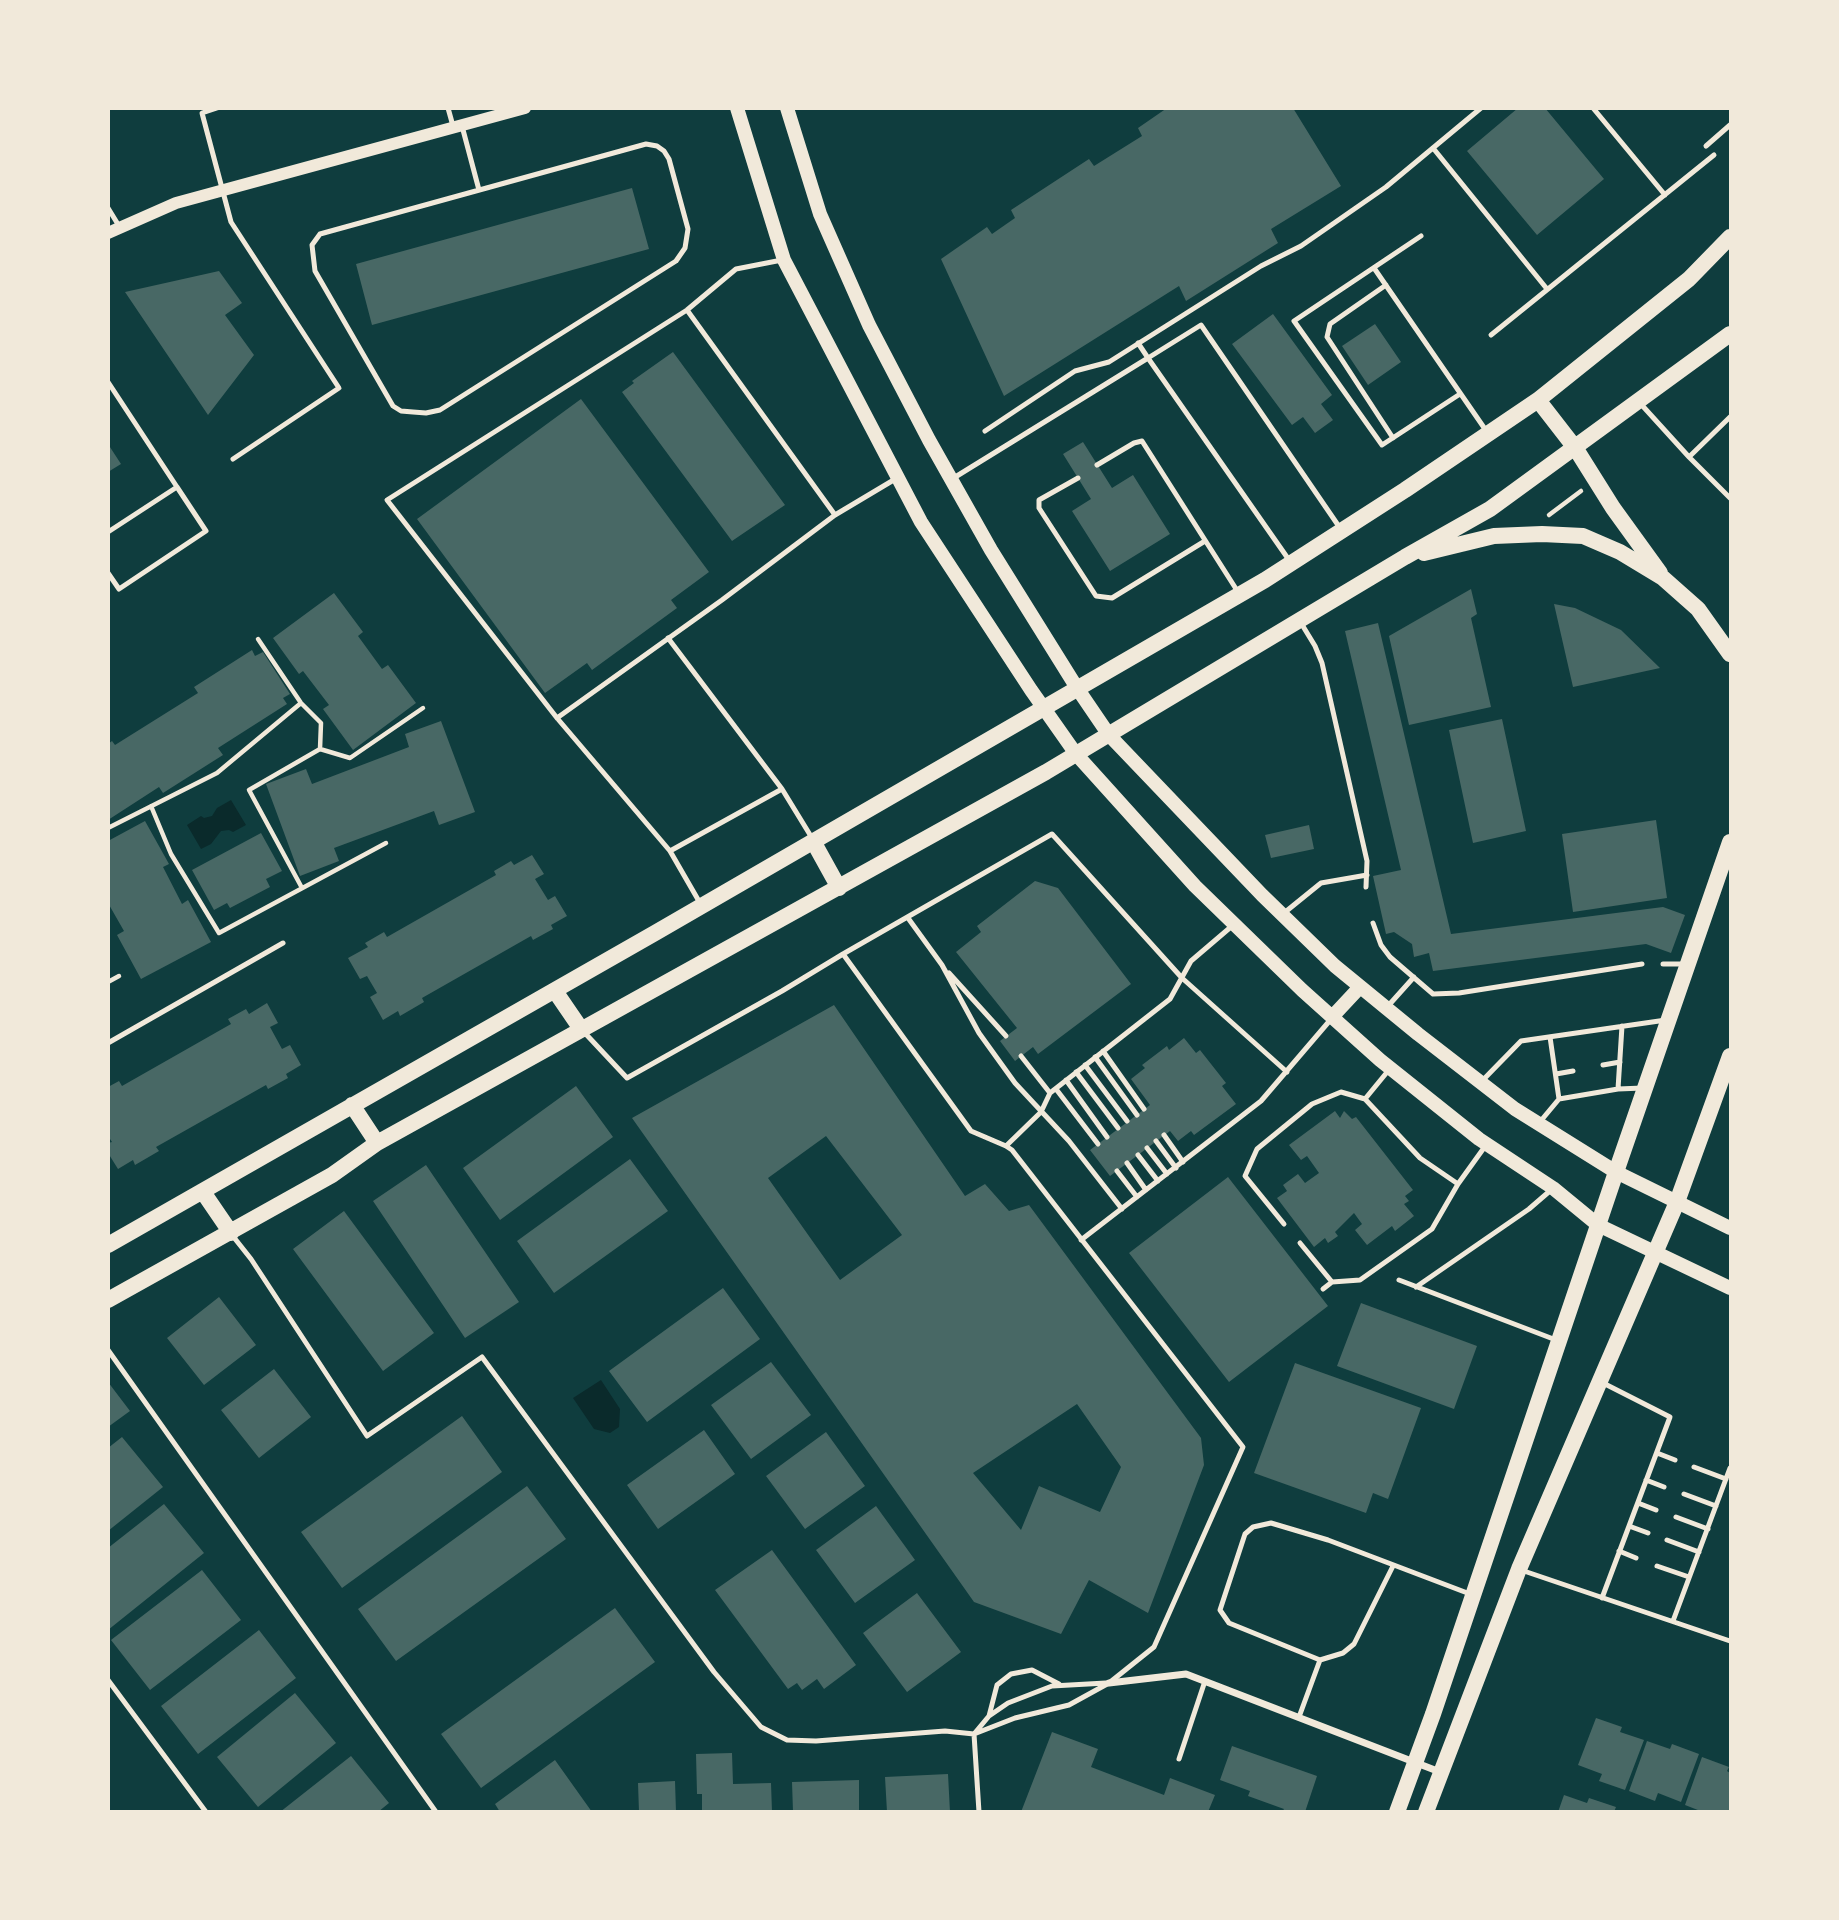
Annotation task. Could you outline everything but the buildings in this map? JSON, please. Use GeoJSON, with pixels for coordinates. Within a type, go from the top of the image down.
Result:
{"type":"FeatureCollection","features":[{"type":"Feature","properties":{"kind":"main road"},"geometry":{"type":"LineString","coordinates":[[737,108],[784,260],[921,522],[1076,754],[1195,886],[1332,1017],[1390,1068],[1487,1143],[1553,1188],[1598,1225],[1731,1288]]}},
{"type":"Feature","properties":{"kind":"main road"},"geometry":{"type":"LineString","coordinates":[[787,108],[820,214],[870,325],[991,550],[1109,735],[1282,915],[1335,967],[1360,987],[1515,1109],[1538,1124],[1616,1172],[1731,1228]]}},
{"type":"Feature","properties":{"kind":"main road"},"geometry":{"type":"LineString","coordinates":[[108,1245],[555,991],[1290,563],[1538,400],[1689,279],[1731,237]]}},
{"type":"Feature","properties":{"kind":"main road"},"geometry":{"type":"LineString","coordinates":[[108,1300],[332,1175],[377,1143],[1076,754],[1490,509],[1731,334]]}},
{"type":"Feature","properties":{"kind":"main road"},"geometry":{"type":"LineString","coordinates":[[1538,400],[1576,449],[1613,508],[1663,578]]}},
{"type":"Feature","properties":{"kind":"main road"},"geometry":{"type":"LineString","coordinates":[[1405,557],[1494,536],[1583,536],[1620,551],[1663,578],[1698,609],[1731,654]]}},
{"type":"Feature","properties":{"kind":"main road"},"geometry":{"type":"LineString","coordinates":[[813,841],[839,888]]}},
{"type":"Feature","properties":{"kind":"main road"},"geometry":{"type":"LineString","coordinates":[[1397,1811],[1731,842]]}},
{"type":"Feature","properties":{"kind":"main road"},"geometry":{"type":"LineString","coordinates":[[1332,1017],[1360,987]]}},
{"type":"Feature","properties":{"kind":"main road"},"geometry":{"type":"LineString","coordinates":[[555,991],[581,1029]]}},
{"type":"Feature","properties":{"kind":"main road"},"geometry":{"type":"LineString","coordinates":[[1426,1811],[1519,1569],[1677,1202],[1731,1056]]}},
{"type":"Feature","properties":{"kind":"main road"},"geometry":{"type":"LineString","coordinates":[[352,1105],[377,1143]]}},
{"type":"Feature","properties":{"kind":"main road"},"geometry":{"type":"LineString","coordinates":[[203,1192],[231,1233]]}},
{"type":"Feature","properties":{"kind":"street"},"geometry":{"type":"LineString","coordinates":[[114,229],[176,203],[525,108]]}},
{"type":"Feature","properties":{"kind":"street"},"geometry":{"type":"LineString","coordinates":[[1109,1683],[1186,1674],[1440,1772]]}},
{"type":"Feature","properties":{"kind":"lane"},"geometry":{"type":"LineString","coordinates":[[218,108],[202,113],[231,222],[339,388],[233,459]]}},
{"type":"Feature","properties":{"kind":"lane"},"geometry":{"type":"LineString","coordinates":[[448,108],[479,190]]}},
{"type":"Feature","properties":{"kind":"lane"},"geometry":{"type":"LineString","coordinates":[[985,431],[1075,371],[1109,362],[1261,266],[1301,246],[1386,187],[1481,108]]}},
{"type":"Feature","properties":{"kind":"lane"},"geometry":{"type":"LineString","coordinates":[[1593,108],[1665,195]]}},
{"type":"Feature","properties":{"kind":"lane"},"geometry":{"type":"LineString","coordinates":[[1706,146],[1731,125]]}},
{"type":"Feature","properties":{"kind":"lane"},"geometry":{"type":"LineString","coordinates":[[646,144],[657,146],[664,150],[669,159],[688,229],[685,248],[676,261],[440,410],[426,413],[401,411],[393,406],[315,271],[312,245],[320,234],[479,190],[646,144]]}},
{"type":"Feature","properties":{"kind":"lane"},"geometry":{"type":"LineString","coordinates":[[1433,148],[1547,289]]}},
{"type":"Feature","properties":{"kind":"lane"},"geometry":{"type":"LineString","coordinates":[[1491,335],[1714,155]]}},
{"type":"Feature","properties":{"kind":"lane"},"geometry":{"type":"LineString","coordinates":[[108,208],[114,229]]}},
{"type":"Feature","properties":{"kind":"lane"},"geometry":{"type":"LineString","coordinates":[[1421,236],[1294,321],[1382,445],[1460,394]]}},
{"type":"Feature","properties":{"kind":"lane"},"geometry":{"type":"LineString","coordinates":[[702,906],[670,851],[556,718],[387,499],[687,310],[736,269],[784,260]]}},
{"type":"Feature","properties":{"kind":"lane"},"geometry":{"type":"LineString","coordinates":[[1374,268],[1488,434]]}},
{"type":"Feature","properties":{"kind":"lane"},"geometry":{"type":"LineString","coordinates":[[1386,285],[1329,324],[1327,337],[1393,438]]}},
{"type":"Feature","properties":{"kind":"lane"},"geometry":{"type":"LineString","coordinates":[[687,310],[835,515]]}},
{"type":"Feature","properties":{"kind":"lane"},"geometry":{"type":"LineString","coordinates":[[951,480],[1201,325],[1342,530]]}},
{"type":"Feature","properties":{"kind":"lane"},"geometry":{"type":"LineString","coordinates":[[1138,343],[1290,563]]}},
{"type":"Feature","properties":{"kind":"lane"},"geometry":{"type":"LineString","coordinates":[[108,382],[206,531],[119,589],[108,573]]}},
{"type":"Feature","properties":{"kind":"lane"},"geometry":{"type":"LineString","coordinates":[[1639,402],[1731,498]]}},
{"type":"Feature","properties":{"kind":"lane"},"geometry":{"type":"LineString","coordinates":[[1689,457],[1731,417]]}},
{"type":"Feature","properties":{"kind":"lane"},"geometry":{"type":"LineString","coordinates":[[1097,465],[1142,441],[1240,594]]}},
{"type":"Feature","properties":{"kind":"lane"},"geometry":{"type":"LineString","coordinates":[[556,718],[835,515],[898,477]]}},
{"type":"Feature","properties":{"kind":"lane"},"geometry":{"type":"LineString","coordinates":[[1078,478],[1040,500],[1039,509],[1096,596],[1112,598],[1206,541]]}},
{"type":"Feature","properties":{"kind":"lane"},"geometry":{"type":"LineString","coordinates":[[108,532],[177,487]]}},
{"type":"Feature","properties":{"kind":"lane"},"geometry":{"type":"LineString","coordinates":[[1300,620],[1322,663],[1367,861],[1366,887]]}},
{"type":"Feature","properties":{"kind":"lane"},"geometry":{"type":"LineString","coordinates":[[668,638],[782,789],[813,841]]}},
{"type":"Feature","properties":{"kind":"lane"},"geometry":{"type":"LineString","coordinates":[[670,851],[782,789]]}},
{"type":"Feature","properties":{"kind":"lane"},"geometry":{"type":"LineString","coordinates":[[581,1029],[627,1079],[1052,834],[1182,978],[1287,1072]]}},
{"type":"Feature","properties":{"kind":"lane"},"geometry":{"type":"LineString","coordinates":[[1282,915],[1321,883],[1367,875]]}},
{"type":"Feature","properties":{"kind":"lane"},"geometry":{"type":"LineString","coordinates":[[908,918],[942,965],[1006,1036]]}},
{"type":"Feature","properties":{"kind":"lane"},"geometry":{"type":"LineString","coordinates":[[1373,923],[1381,945],[1390,957],[1433,994],[1459,993],[1642,964]]}},
{"type":"Feature","properties":{"kind":"lane"},"geometry":{"type":"LineString","coordinates":[[1006,1146],[1041,1112],[1053,1091],[1170,999],[1191,961],[1233,924]]}},
{"type":"Feature","properties":{"kind":"lane"},"geometry":{"type":"LineString","coordinates":[[108,1043],[283,943]]}},
{"type":"Feature","properties":{"kind":"lane"},"geometry":{"type":"LineString","coordinates":[[231,1233],[251,1259],[367,1436],[482,1357],[714,1672],[761,1727],[787,1740],[816,1741],[945,1731],[974,1734],[1015,1718],[1069,1705],[1109,1683],[1154,1647],[1243,1447],[1006,1146],[971,1130],[843,954]]}},
{"type":"Feature","properties":{"kind":"lane"},"geometry":{"type":"LineString","coordinates":[[1663,964],[1688,963]]}},
{"type":"Feature","properties":{"kind":"lane"},"geometry":{"type":"LineString","coordinates":[[942,965],[979,1033],[1015,1083],[1069,1141],[1122,1209]]}},
{"type":"Feature","properties":{"kind":"lane"},"geometry":{"type":"LineString","coordinates":[[1387,1008],[1414,977]]}},
{"type":"Feature","properties":{"kind":"lane"},"geometry":{"type":"LineString","coordinates":[[1082,1240],[1261,1101],[1332,1017]]}},
{"type":"Feature","properties":{"kind":"lane"},"geometry":{"type":"LineString","coordinates":[[1481,1082],[1521,1041],[1669,1019]]}},
{"type":"Feature","properties":{"kind":"lane"},"geometry":{"type":"LineString","coordinates":[[1618,1089],[1622,1026]]}},
{"type":"Feature","properties":{"kind":"lane"},"geometry":{"type":"LineString","coordinates":[[1550,1037],[1559,1099]]}},
{"type":"Feature","properties":{"kind":"lane"},"geometry":{"type":"LineString","coordinates":[[1103,1051],[1144,1108]]}},
{"type":"Feature","properties":{"kind":"lane"},"geometry":{"type":"LineString","coordinates":[[1021,1056],[1098,1144]]}},
{"type":"Feature","properties":{"kind":"lane"},"geometry":{"type":"LineString","coordinates":[[1095,1058],[1137,1115]]}},
{"type":"Feature","properties":{"kind":"lane"},"geometry":{"type":"LineString","coordinates":[[1603,1065],[1620,1062]]}},
{"type":"Feature","properties":{"kind":"lane"},"geometry":{"type":"LineString","coordinates":[[1085,1065],[1127,1121]]}},
{"type":"Feature","properties":{"kind":"lane"},"geometry":{"type":"LineString","coordinates":[[1366,1099],[1390,1068]]}},
{"type":"Feature","properties":{"kind":"lane"},"geometry":{"type":"LineString","coordinates":[[1556,1074],[1573,1071]]}},
{"type":"Feature","properties":{"kind":"lane"},"geometry":{"type":"LineString","coordinates":[[1076,1072],[1118,1128]]}},
{"type":"Feature","properties":{"kind":"lane"},"geometry":{"type":"LineString","coordinates":[[1066,1080],[1107,1137]]}},
{"type":"Feature","properties":{"kind":"lane"},"geometry":{"type":"LineString","coordinates":[[1538,1124],[1559,1099],[1618,1089],[1645,1088]]}},
{"type":"Feature","properties":{"kind":"lane"},"geometry":{"type":"LineString","coordinates":[[1237,1182],[1245,1176],[1257,1149],[1312,1104],[1341,1092],[1366,1099],[1420,1157],[1458,1184]]}},
{"type":"Feature","properties":{"kind":"lane"},"geometry":{"type":"LineString","coordinates":[[1164,1135],[1183,1162]]}},
{"type":"Feature","properties":{"kind":"lane"},"geometry":{"type":"LineString","coordinates":[[1156,1141],[1176,1168]]}},
{"type":"Feature","properties":{"kind":"lane"},"geometry":{"type":"LineString","coordinates":[[1323,1289],[1332,1282],[1360,1280],[1432,1228],[1487,1143]]}},
{"type":"Feature","properties":{"kind":"lane"},"geometry":{"type":"LineString","coordinates":[[1147,1148],[1167,1174]]}},
{"type":"Feature","properties":{"kind":"lane"},"geometry":{"type":"LineString","coordinates":[[1138,1155],[1158,1181]]}},
{"type":"Feature","properties":{"kind":"lane"},"geometry":{"type":"LineString","coordinates":[[1127,1163],[1146,1190]]}},
{"type":"Feature","properties":{"kind":"lane"},"geometry":{"type":"LineString","coordinates":[[1118,1171],[1137,1197]]}},
{"type":"Feature","properties":{"kind":"lane"},"geometry":{"type":"LineString","coordinates":[[1245,1176],[1284,1224]]}},
{"type":"Feature","properties":{"kind":"lane"},"geometry":{"type":"LineString","coordinates":[[1416,1287],[1530,1209],[1553,1188]]}},
{"type":"Feature","properties":{"kind":"lane"},"geometry":{"type":"LineString","coordinates":[[1300,1243],[1332,1282]]}},
{"type":"Feature","properties":{"kind":"lane"},"geometry":{"type":"LineString","coordinates":[[1399,1280],[1559,1341]]}},
{"type":"Feature","properties":{"kind":"lane"},"geometry":{"type":"LineString","coordinates":[[108,1350],[436,1811]]}},
{"type":"Feature","properties":{"kind":"lane"},"geometry":{"type":"LineString","coordinates":[[1600,1382],[1670,1417],[1602,1598]]}},
{"type":"Feature","properties":{"kind":"lane"},"geometry":{"type":"LineString","coordinates":[[1657,1453],[1675,1460]]}},
{"type":"Feature","properties":{"kind":"lane"},"geometry":{"type":"LineString","coordinates":[[1694,1467],[1726,1479]]}},
{"type":"Feature","properties":{"kind":"lane"},"geometry":{"type":"LineString","coordinates":[[1673,1621],[1731,1468]]}},
{"type":"Feature","properties":{"kind":"lane"},"geometry":{"type":"LineString","coordinates":[[1646,1480],[1664,1487]]}},
{"type":"Feature","properties":{"kind":"lane"},"geometry":{"type":"LineString","coordinates":[[1684,1494],[1716,1506]]}},
{"type":"Feature","properties":{"kind":"lane"},"geometry":{"type":"LineString","coordinates":[[1638,1503],[1656,1510]]}},
{"type":"Feature","properties":{"kind":"lane"},"geometry":{"type":"LineString","coordinates":[[1676,1517],[1708,1529]]}},
{"type":"Feature","properties":{"kind":"lane"},"geometry":{"type":"LineString","coordinates":[[1393,1566],[1354,1644],[1343,1653],[1320,1660],[1228,1623],[1220,1610],[1245,1534],[1253,1527],[1271,1523],[1328,1539],[1473,1595]]}},
{"type":"Feature","properties":{"kind":"lane"},"geometry":{"type":"LineString","coordinates":[[1629,1526],[1648,1533]]}},
{"type":"Feature","properties":{"kind":"lane"},"geometry":{"type":"LineString","coordinates":[[1667,1540],[1699,1552]]}},
{"type":"Feature","properties":{"kind":"lane"},"geometry":{"type":"LineString","coordinates":[[1619,1552],[1636,1558]]}},
{"type":"Feature","properties":{"kind":"lane"},"geometry":{"type":"LineString","coordinates":[[1657,1566],[1689,1577]]}},
{"type":"Feature","properties":{"kind":"lane"},"geometry":{"type":"LineString","coordinates":[[1519,1569],[1731,1641]]}},
{"type":"Feature","properties":{"kind":"lane"},"geometry":{"type":"LineString","coordinates":[[1299,1717],[1320,1660]]}},
{"type":"Feature","properties":{"kind":"lane"},"geometry":{"type":"LineString","coordinates":[[989,1716],[996,1685],[1011,1674],[1032,1670],[1062,1685]]}},
{"type":"Feature","properties":{"kind":"lane"},"geometry":{"type":"LineString","coordinates":[[108,1680],[206,1811]]}},
{"type":"Feature","properties":{"kind":"lane"},"geometry":{"type":"LineString","coordinates":[[1179,1759],[1205,1681]]}},
{"type":"Feature","properties":{"kind":"lane"},"geometry":{"type":"LineString","coordinates":[[979,1811],[974,1734],[989,1716],[1008,1703],[1052,1686],[1109,1683]]}},
{"type":"Feature","properties":{"kind":"path"},"geometry":{"type":"LineString","coordinates":[[1542,521],[1584,488]]}},
{"type":"Feature","properties":{"kind":"path"},"geometry":{"type":"LineString","coordinates":[[258,639],[302,703],[321,723],[320,749]]}},
{"type":"Feature","properties":{"kind":"path"},"geometry":{"type":"LineString","coordinates":[[108,828],[217,773],[302,703]]}},
{"type":"Feature","properties":{"kind":"path"},"geometry":{"type":"LineString","coordinates":[[302,888],[249,790],[320,749],[350,758],[423,708]]}},
{"type":"Feature","properties":{"kind":"path"},"geometry":{"type":"LineString","coordinates":[[151,806],[171,854],[219,933],[386,842]]}},
{"type":"Feature","properties":{"kind":"path"},"geometry":{"type":"LineString","coordinates":[[108,982],[119,976]]}},
{"type":"Feature","properties":{"kind":"water"},"geometry":{"type":"Polygon","coordinates":[[[231,800],[246,825],[233,832],[221,831],[211,844],[201,849],[187,825],[201,816],[212,816],[217,808],[231,800]]]}},
{"type":"Feature","properties":{"kind":"water"},"geometry":{"type":"Polygon","coordinates":[[[601,1380],[620,1409],[619,1427],[610,1433],[594,1429],[573,1398],[601,1380]]]}}]}
